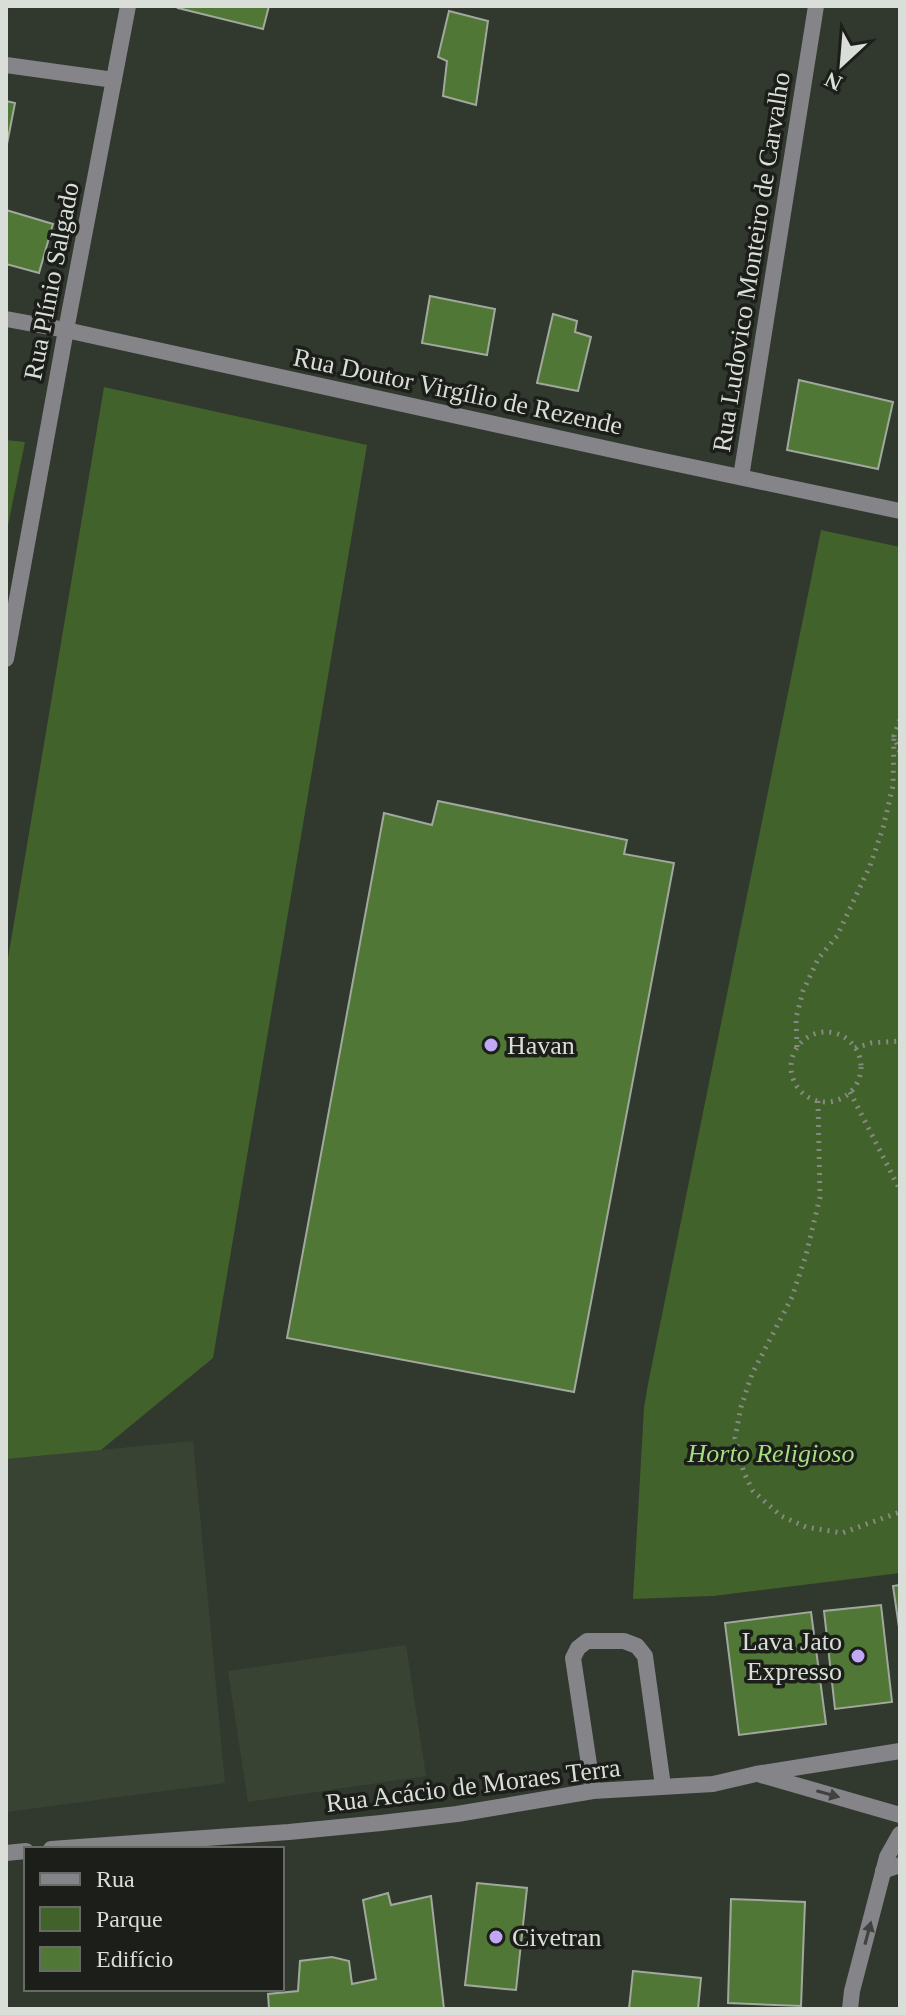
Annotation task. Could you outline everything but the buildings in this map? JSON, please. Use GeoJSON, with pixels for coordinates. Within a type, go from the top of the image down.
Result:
{"type":"FeatureCollection","features":[{"type":"Feature","properties":{"kind":"street","name":"Rua Plínio Salgado"},"geometry":{"type":"LineString","coordinates":[[6,659],[128,6]]}},
{"type":"Feature","properties":{"kind":"street","name":"Rua Ludovico Monteiro de Carvalho"},"geometry":{"type":"LineString","coordinates":[[741,477],[816,6]]}},
{"type":"Feature","properties":{"kind":"street"},"geometry":{"type":"LineString","coordinates":[[6,65],[114,80]]}},
{"type":"Feature","properties":{"kind":"street","name":"Rua Doutor Virgílio de Rezende"},"geometry":{"type":"LineString","coordinates":[[6,319],[900,511]]}},
{"type":"Feature","properties":{"kind":"street"},"geometry":{"type":"LineString","coordinates":[[593,1791],[573,1658],[578,1648],[587,1641],[624,1641],[637,1646],[645,1656],[663,1786]]}},
{"type":"Feature","properties":{"kind":"street","name":"Rua Acácio de Moraes Terra"},"geometry":{"type":"LineString","coordinates":[[79,1847],[381,1823],[457,1814],[593,1791],[713,1784],[900,1751]]}},
{"type":"Feature","properties":{"kind":"street"},"geometry":{"type":"LineString","coordinates":[[756,1774],[900,1815]]}},
{"type":"Feature","properties":{"kind":"street"},"geometry":{"type":"LineString","coordinates":[[850,2009],[887,1857],[900,1834]]}},
{"type":"Feature","properties":{"kind":"street"},"geometry":{"type":"LineString","coordinates":[[883,1871],[900,1865]]}},
{"type":"Feature","properties":{"kind":"path"},"geometry":{"type":"LineString","coordinates":[[797,1047],[796,1018],[803,991],[818,959],[837,936],[870,866],[883,828],[893,786],[894,736],[900,720]]}},
{"type":"Feature","properties":{"kind":"path"},"geometry":{"type":"LineString","coordinates":[[894,736],[900,752]]}},
{"type":"Feature","properties":{"kind":"path"},"geometry":{"type":"LineString","coordinates":[[815,1033],[837,1034],[847,1039],[860,1059],[857,1082],[850,1092],[829,1102],[818,1101],[798,1089],[791,1068],[797,1047],[815,1033]]}},
{"type":"Feature","properties":{"kind":"path"},"geometry":{"type":"LineString","coordinates":[[855,1048],[871,1043],[900,1041]]}},
{"type":"Feature","properties":{"kind":"path"},"geometry":{"type":"LineString","coordinates":[[850,1092],[900,1190]]}},
{"type":"Feature","properties":{"kind":"path"},"geometry":{"type":"LineString","coordinates":[[818,1101],[820,1197],[806,1255],[792,1297],[752,1374],[735,1438],[744,1473],[753,1491],[781,1516],[806,1527],[842,1533],[900,1512]]}},
{"type":"Feature","properties":{"kind":"shaded area"},"geometry":{"type":"Polygon","coordinates":[[[193,1441],[225,1783],[6,1812],[6,1459],[193,1441]]]}},
{"type":"Feature","properties":{"kind":"shaded area"},"geometry":{"type":"Polygon","coordinates":[[[406,1645],[426,1776],[248,1802],[228,1671],[406,1645]]]}},
{"type":"Feature","properties":{"kind":"green space"},"geometry":{"type":"Polygon","coordinates":[[[104,387],[367,445],[213,1358],[101,1450],[6,1459],[6,970],[104,387]]]}},
{"type":"Feature","properties":{"kind":"green space"},"geometry":{"type":"Polygon","coordinates":[[[6,440],[25,442],[6,535],[6,440]]]}},
{"type":"Feature","properties":{"kind":"green space","name":"Horto Religioso"},"geometry":{"type":"Polygon","coordinates":[[[821,530],[900,547],[900,1573],[713,1596],[633,1599],[648,1384],[821,530]]]}},
{"type":"Feature","properties":{"kind":"place","name":"Havan"},"geometry":{"type":"Point","coordinates":[491,1045]}},
{"type":"Feature","properties":{"kind":"place","name":"Lava Jato Expresso"},"geometry":{"type":"Point","coordinates":[858,1656]}},
{"type":"Feature","properties":{"kind":"place","name":"Civetran"},"geometry":{"type":"Point","coordinates":[496,1937]}}]}
